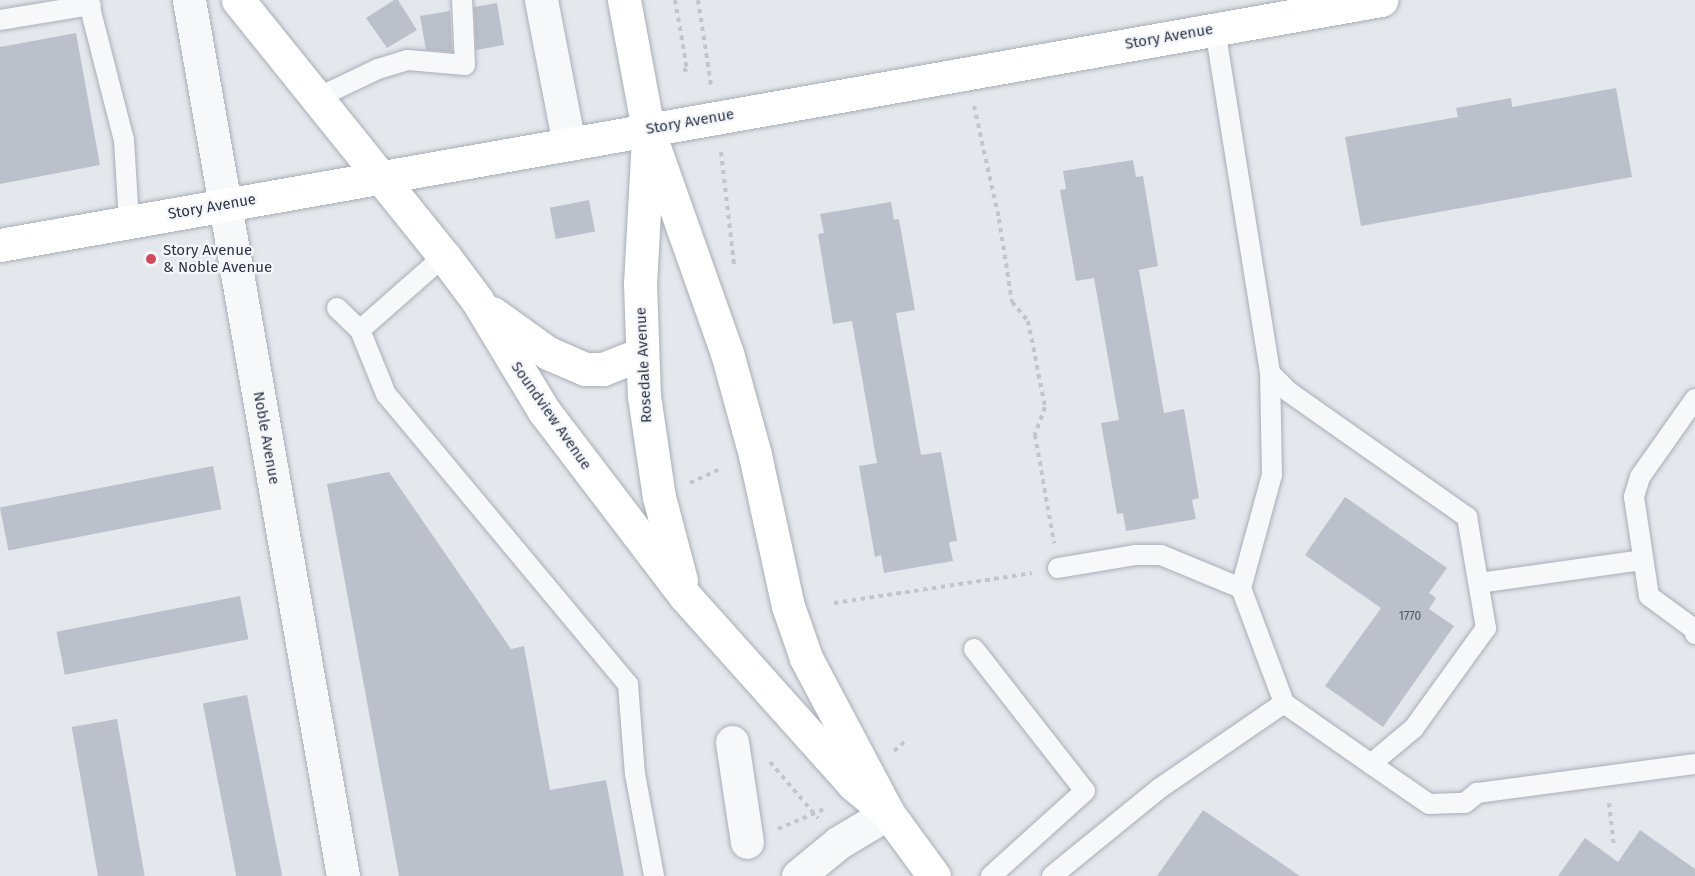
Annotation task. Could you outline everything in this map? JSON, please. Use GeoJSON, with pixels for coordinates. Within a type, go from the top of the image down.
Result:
{"type":"FeatureCollection","features":[{"type":"Feature","properties":{"kind":"main road","name":"Soundview Avenue"},"geometry":{"type":"LineString","coordinates":[[238,0],[444,256],[477,300],[544,411],[685,596],[853,784],[888,813]]}},
{"type":"Feature","properties":{"kind":"main road","name":"Rosedale Avenue"},"geometry":{"type":"LineString","coordinates":[[624,0],[648,130],[727,353],[755,456]]}},
{"type":"Feature","properties":{"kind":"main road","name":"Story Avenue"},"geometry":{"type":"LineString","coordinates":[[0,245],[1215,29],[1298,7],[1381,0]]}},
{"type":"Feature","properties":{"kind":"main road","name":"Rosedale Avenue"},"geometry":{"type":"LineString","coordinates":[[648,130],[640,283],[641,354],[655,471],[685,596]]}},
{"type":"Feature","properties":{"kind":"main road"},"geometry":{"type":"LineString","coordinates":[[477,300],[525,339],[585,369],[603,369],[641,354]]}},
{"type":"Feature","properties":{"kind":"main road","name":"Soundview Avenue"},"geometry":{"type":"LineString","coordinates":[[755,456],[788,606],[806,658],[888,813],[934,876]]}},
{"type":"Feature","properties":{"kind":"street","name":"Noble Avenue"},"geometry":{"type":"LineString","coordinates":[[189,0],[343,876]]}},
{"type":"Feature","properties":{"kind":"street"},"geometry":{"type":"LineString","coordinates":[[541,0],[569,144]]}},
{"type":"Feature","properties":{"kind":"street"},"geometry":{"type":"LineString","coordinates":[[732,742],[761,836]]}},
{"type":"Feature","properties":{"kind":"street"},"geometry":{"type":"LineString","coordinates":[[798,876],[838,843],[888,813]]}},
{"type":"Feature","properties":{"kind":"lane"},"geometry":{"type":"LineString","coordinates":[[318,98],[378,69],[408,60],[465,65],[462,0]]}},
{"type":"Feature","properties":{"kind":"lane"},"geometry":{"type":"LineString","coordinates":[[0,20],[90,2],[124,140],[129,222]]}},
{"type":"Feature","properties":{"kind":"lane"},"geometry":{"type":"LineString","coordinates":[[1215,29],[1270,373],[1272,475],[1241,588],[1284,703],[1429,804],[1465,803],[1477,793],[1695,765]]}},
{"type":"Feature","properties":{"kind":"lane"},"geometry":{"type":"LineString","coordinates":[[360,330],[444,256]]}},
{"type":"Feature","properties":{"kind":"lane"},"geometry":{"type":"LineString","coordinates":[[337,308],[360,330],[386,394],[628,684],[635,774],[654,876]]}},
{"type":"Feature","properties":{"kind":"lane"},"geometry":{"type":"LineString","coordinates":[[1270,373],[1289,392],[1467,517],[1486,628],[1414,728],[1371,764]]}},
{"type":"Feature","properties":{"kind":"lane"},"geometry":{"type":"LineString","coordinates":[[1695,399],[1640,477],[1634,497],[1649,596],[1694,629],[1695,634]]}},
{"type":"Feature","properties":{"kind":"lane"},"geometry":{"type":"LineString","coordinates":[[1058,568],[1136,555],[1161,555],[1241,588]]}},
{"type":"Feature","properties":{"kind":"lane"},"geometry":{"type":"LineString","coordinates":[[1479,583],[1642,560]]}},
{"type":"Feature","properties":{"kind":"lane"},"geometry":{"type":"LineString","coordinates":[[974,649],[1085,791],[990,876]]}},
{"type":"Feature","properties":{"kind":"lane"},"geometry":{"type":"LineString","coordinates":[[1052,876],[1160,788],[1284,703]]}},
{"type":"Feature","properties":{"kind":"path"},"geometry":{"type":"LineString","coordinates":[[675,0],[687,69]]}},
{"type":"Feature","properties":{"kind":"path"},"geometry":{"type":"LineString","coordinates":[[698,0],[710,73]]}},
{"type":"Feature","properties":{"kind":"path"},"geometry":{"type":"LineString","coordinates":[[834,603],[1058,568],[1035,435],[1045,407],[1028,321],[1012,302],[999,219],[967,73]]}},
{"type":"Feature","properties":{"kind":"path"},"geometry":{"type":"LineString","coordinates":[[682,487],[722,468]]}},
{"type":"Feature","properties":{"kind":"path"},"geometry":{"type":"LineString","coordinates":[[891,754],[908,739]]}},
{"type":"Feature","properties":{"kind":"path"},"geometry":{"type":"LineString","coordinates":[[767,758],[824,824]]}},
{"type":"Feature","properties":{"kind":"path"},"geometry":{"type":"LineString","coordinates":[[1606,776],[1614,847]]}},
{"type":"Feature","properties":{"kind":"path"},"geometry":{"type":"LineString","coordinates":[[761,836],[824,809]]}},
{"type":"Feature","properties":{"kind":"building"},"geometry":{"type":"Polygon","coordinates":[[[394,0],[398,0],[417,30],[387,48],[366,18],[394,0]]]}},
{"type":"Feature","properties":{"kind":"building"},"geometry":{"type":"Polygon","coordinates":[[[497,3],[504,45],[476,50],[474,7],[497,3]]]}},
{"type":"Feature","properties":{"kind":"building"},"geometry":{"type":"Polygon","coordinates":[[[450,11],[452,52],[426,50],[420,16],[450,11]]]}},
{"type":"Feature","properties":{"kind":"building"},"geometry":{"type":"Polygon","coordinates":[[[76,33],[100,165],[0,184],[0,47],[76,33]]]}},
{"type":"Feature","properties":{"kind":"building"},"geometry":{"type":"Polygon","coordinates":[[[1616,88],[1632,177],[1361,226],[1345,137],[1458,117],[1456,108],[1511,98],[1512,107],[1616,88]]]}},
{"type":"Feature","properties":{"kind":"building"},"geometry":{"type":"Polygon","coordinates":[[[1133,160],[1136,177],[1143,176],[1158,266],[1139,270],[1164,413],[1184,409],[1199,498],[1192,500],[1196,519],[1126,531],[1123,513],[1117,514],[1101,423],[1119,420],[1094,278],[1076,281],[1060,190],[1066,189],[1063,171],[1133,160]]]}},
{"type":"Feature","properties":{"kind":"building"},"geometry":{"type":"Polygon","coordinates":[[[589,200],[595,231],[556,239],[550,208],[589,200]]]}},
{"type":"Feature","properties":{"kind":"building"},"geometry":{"type":"Polygon","coordinates":[[[891,202],[894,220],[899,219],[915,310],[896,313],[921,455],[941,452],[957,541],[949,542],[953,561],[884,573],[881,555],[875,557],[859,466],[877,463],[852,321],[833,324],[818,234],[824,233],[820,214],[891,202]]]}},
{"type":"Feature","properties":{"kind":"building"},"geometry":{"type":"Polygon","coordinates":[[[213,466],[221,509],[8,551],[0,507],[213,466]]]}},
{"type":"Feature","properties":{"kind":"building"},"geometry":{"type":"Polygon","coordinates":[[[389,472],[511,649],[524,646],[550,790],[606,780],[624,876],[399,876],[327,484],[389,472]]]}},
{"type":"Feature","properties":{"kind":"building"},"geometry":{"type":"Polygon","coordinates":[[[1345,497],[1447,568],[1429,593],[1436,598],[1429,609],[1454,626],[1383,727],[1325,686],[1381,608],[1305,555],[1345,497]]]}},
{"type":"Feature","properties":{"kind":"building"},"geometry":{"type":"Polygon","coordinates":[[[240,596],[248,639],[65,675],[56,632],[240,596]]]}},
{"type":"Feature","properties":{"kind":"building"},"geometry":{"type":"Polygon","coordinates":[[[247,695],[282,876],[236,876],[203,704],[247,695]]]}},
{"type":"Feature","properties":{"kind":"building"},"geometry":{"type":"Polygon","coordinates":[[[117,719],[145,876],[98,876],[72,727],[117,719]]]}},
{"type":"Feature","properties":{"kind":"building"},"geometry":{"type":"Polygon","coordinates":[[[1203,810],[1300,876],[1157,876],[1203,810]]]}},
{"type":"Feature","properties":{"kind":"building"},"geometry":{"type":"Polygon","coordinates":[[[1640,830],[1695,869],[1695,876],[1558,876],[1585,838],[1618,862],[1640,830]]]}},
{"type":"Feature","properties":{"kind":"place","name":"Story Avenue & Noble Avenue"},"geometry":{"type":"Point","coordinates":[151,259]}}]}
